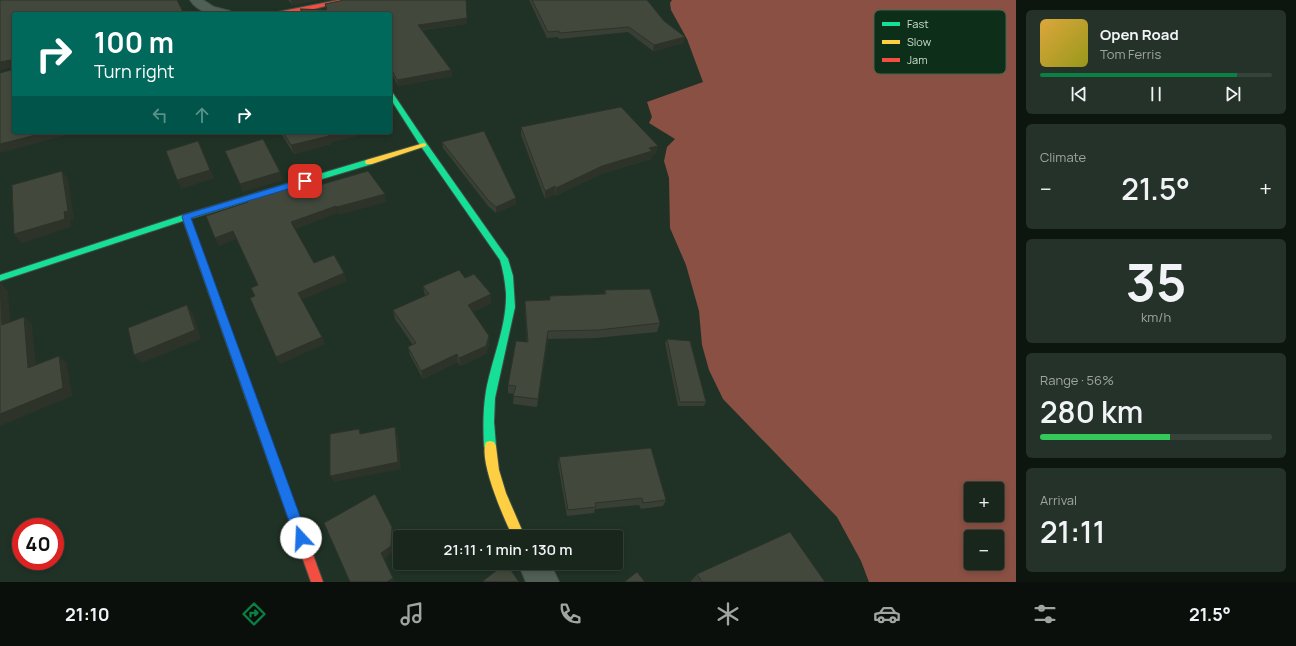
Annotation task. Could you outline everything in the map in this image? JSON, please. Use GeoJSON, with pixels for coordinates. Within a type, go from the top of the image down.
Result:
{"type":"FeatureCollection","features":[{"type":"Feature","properties":{"kind":"street"},"geometry":{"type":"LineString","coordinates":[[196,0],[201,6],[213,12]]}},
{"type":"Feature","properties":{"kind":"street"},"geometry":{"type":"LineString","coordinates":[[284,12],[346,0]]}},
{"type":"Feature","properties":{"kind":"street"},"geometry":{"type":"LineString","coordinates":[[306,9],[319,12]]}},
{"type":"Feature","properties":{"kind":"street"},"geometry":{"type":"LineString","coordinates":[[392,96],[424,145],[504,259],[511,278],[510,308],[495,367],[488,417],[491,456],[500,491],[515,530]]}},
{"type":"Feature","properties":{"kind":"street"},"geometry":{"type":"LineString","coordinates":[[0,278],[186,217],[424,145]]}},
{"type":"Feature","properties":{"kind":"street"},"geometry":{"type":"LineString","coordinates":[[186,217],[317,582]]}},
{"type":"Feature","properties":{"kind":"street"},"geometry":{"type":"LineString","coordinates":[[537,570],[543,582]]}},
{"type":"Feature","properties":{"kind":"shaded area"},"geometry":{"type":"Polygon","coordinates":[[[672,0],[1016,0],[1016,582],[869,582],[861,561],[837,517],[723,399],[709,370],[702,345],[699,311],[686,265],[670,228],[669,178],[664,161],[667,147],[675,139],[649,123],[652,117],[647,102],[703,82],[687,39],[671,10],[670,3],[672,0]]]}},
{"type":"Feature","properties":{"kind":"building"},"geometry":{"type":"Polygon","coordinates":[[[0,0],[177,0],[183,12],[12,12],[12,134],[40,134],[0,144],[0,73],[11,70],[11,60],[0,62],[0,0]]]}},
{"type":"Feature","properties":{"kind":"building"},"geometry":{"type":"Polygon","coordinates":[[[344,0],[466,0],[467,18],[418,25],[451,70],[397,80],[392,70],[392,12],[303,12],[300,9],[326,10],[325,4],[344,0]]]}},
{"type":"Feature","properties":{"kind":"building"},"geometry":{"type":"Polygon","coordinates":[[[532,0],[647,0],[664,21],[685,37],[654,45],[629,27],[559,33],[559,31],[548,32],[532,0]]]}},
{"type":"Feature","properties":{"kind":"building"},"geometry":{"type":"Polygon","coordinates":[[[621,107],[658,146],[649,148],[652,151],[602,166],[556,188],[555,186],[545,191],[521,127],[621,107]]]}},
{"type":"Feature","properties":{"kind":"building"},"geometry":{"type":"Polygon","coordinates":[[[484,131],[516,198],[496,207],[488,200],[442,142],[484,131]]]}},
{"type":"Feature","properties":{"kind":"building"},"geometry":{"type":"Polygon","coordinates":[[[284,134],[328,134],[329,136],[291,145],[284,134]]]}},
{"type":"Feature","properties":{"kind":"building"},"geometry":{"type":"Polygon","coordinates":[[[263,139],[280,172],[240,184],[225,151],[263,139]]]}},
{"type":"Feature","properties":{"kind":"building"},"geometry":{"type":"Polygon","coordinates":[[[198,141],[210,170],[177,180],[166,151],[198,141]]]}},
{"type":"Feature","properties":{"kind":"building"},"geometry":{"type":"Polygon","coordinates":[[[62,171],[68,211],[64,212],[65,219],[14,234],[12,185],[62,171]]]}},
{"type":"Feature","properties":{"kind":"building"},"geometry":{"type":"Polygon","coordinates":[[[368,171],[385,194],[337,207],[336,206],[291,222],[314,263],[334,255],[344,273],[298,293],[322,337],[276,357],[250,298],[255,296],[251,288],[258,285],[233,231],[215,238],[206,216],[248,202],[246,198],[287,185],[292,193],[368,171]]]}},
{"type":"Feature","properties":{"kind":"building"},"geometry":{"type":"Polygon","coordinates":[[[459,270],[465,278],[474,274],[491,294],[468,305],[489,336],[486,346],[459,358],[457,354],[421,371],[408,347],[416,343],[393,310],[429,294],[423,286],[459,270]]]}},
{"type":"Feature","properties":{"kind":"building"},"geometry":{"type":"Polygon","coordinates":[[[0,282],[2,325],[24,317],[28,368],[59,356],[63,388],[0,414],[0,282]]]}},
{"type":"Feature","properties":{"kind":"building"},"geometry":{"type":"Polygon","coordinates":[[[650,289],[660,323],[598,330],[548,331],[538,399],[513,396],[516,386],[508,385],[516,341],[528,342],[525,301],[550,300],[550,296],[606,294],[605,290],[650,289]]]}},
{"type":"Feature","properties":{"kind":"building"},"geometry":{"type":"Polygon","coordinates":[[[187,305],[195,330],[134,355],[128,328],[187,305]]]}},
{"type":"Feature","properties":{"kind":"building"},"geometry":{"type":"Polygon","coordinates":[[[667,339],[690,341],[706,402],[680,402],[667,339]]]}},
{"type":"Feature","properties":{"kind":"building"},"geometry":{"type":"Polygon","coordinates":[[[395,427],[398,462],[330,476],[330,434],[359,429],[360,434],[395,427]]]}},
{"type":"Feature","properties":{"kind":"building"},"geometry":{"type":"Polygon","coordinates":[[[651,448],[666,500],[643,503],[642,498],[595,503],[596,507],[568,510],[559,457],[651,448]]]}},
{"type":"Feature","properties":{"kind":"building"},"geometry":{"type":"Polygon","coordinates":[[[375,494],[392,527],[391,546],[381,553],[393,578],[387,582],[350,582],[324,523],[375,494]]]}},
{"type":"Feature","properties":{"kind":"building"},"geometry":{"type":"Polygon","coordinates":[[[790,532],[825,582],[702,582],[697,574],[790,532]]]}},
{"type":"Feature","properties":{"kind":"building"},"geometry":{"type":"Polygon","coordinates":[[[497,570],[511,570],[519,582],[484,582],[483,581],[497,570]]]}},
{"type":"Feature","properties":{"kind":"building"},"geometry":{"type":"Polygon","coordinates":[[[637,572],[645,582],[624,582],[637,572]]]}},
{"type":"Feature","properties":{"kind":"traffic: fast"},"geometry":{"type":"LineString","coordinates":[[392,96],[424,145],[504,259],[508,276],[510,307],[505,336],[491,390],[489,406],[490,446]]}},
{"type":"Feature","properties":{"kind":"traffic: fast"},"geometry":{"type":"LineString","coordinates":[[0,278],[186,217],[369,162]]}},
{"type":"Feature","properties":{"kind":"traffic: slow"},"geometry":{"type":"LineString","coordinates":[[369,162],[424,145]]}},
{"type":"Feature","properties":{"kind":"traffic: slow"},"geometry":{"type":"LineString","coordinates":[[186,217],[250,396]]}},
{"type":"Feature","properties":{"kind":"traffic: slow"},"geometry":{"type":"LineString","coordinates":[[490,446],[491,458],[500,493],[516,530]]}},
{"type":"Feature","properties":{"kind":"traffic: jam"},"geometry":{"type":"LineString","coordinates":[[284,12],[346,0]]}},
{"type":"Feature","properties":{"kind":"traffic: jam"},"geometry":{"type":"LineString","coordinates":[[250,396],[317,582]]}},
{"type":"Feature","properties":{"kind":"route"},"geometry":{"type":"LineString","coordinates":[[301,538],[186,217],[305,181]]}}]}
